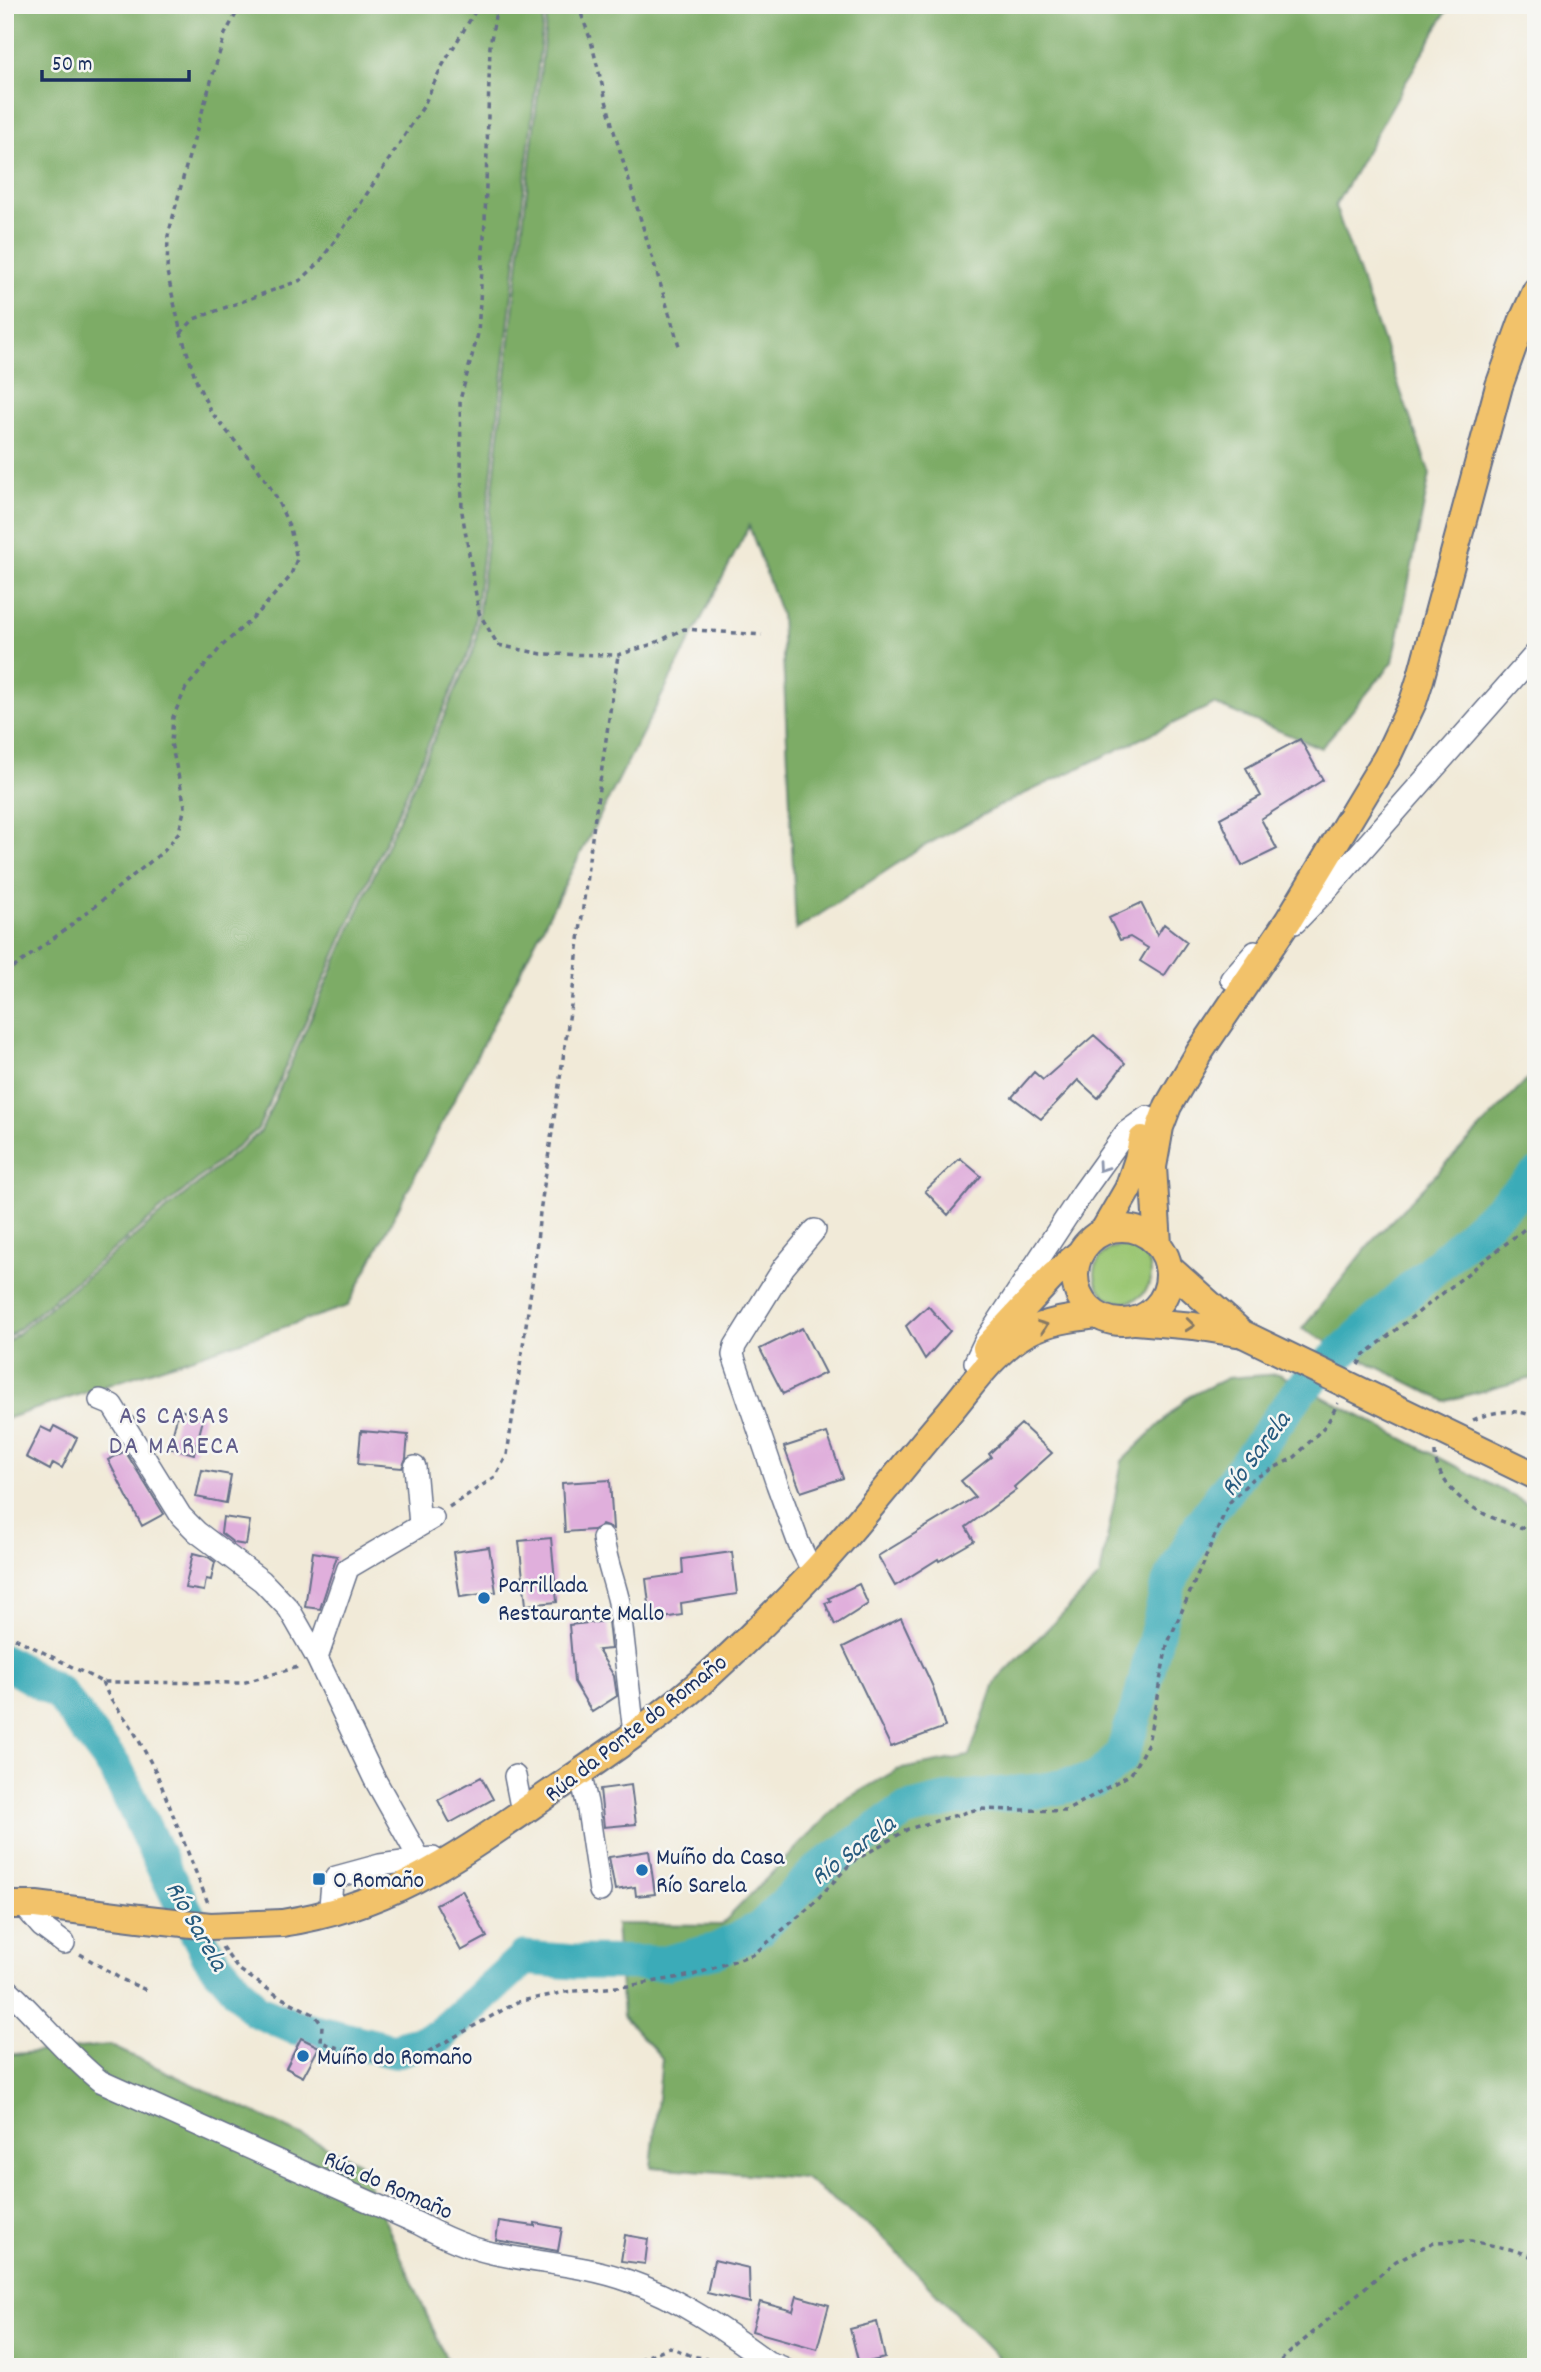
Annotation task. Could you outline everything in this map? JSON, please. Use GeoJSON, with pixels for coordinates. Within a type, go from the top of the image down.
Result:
{"type":"FeatureCollection","features":[{"type":"Feature","properties":{"kind":"main road"},"geometry":{"type":"LineString","coordinates":[[1136,1321],[1150,1314],[1167,1290],[1153,1167],[1164,1116],[1179,1083],[1264,957],[1387,757],[1413,702],[1499,386],[1521,322],[1536,290]]}},
{"type":"Feature","properties":{"kind":"main road"},"geometry":{"type":"LineString","coordinates":[[925,1439],[936,1417],[975,1362],[1038,1293],[1090,1241],[1103,1232],[1135,1173],[1147,1117],[1168,1074],[1385,735],[1423,662]]}},
{"type":"Feature","properties":{"kind":"main road"},"geometry":{"type":"LineString","coordinates":[[1103,1232],[1128,1228],[1141,1232],[1243,1334]]}},
{"type":"Feature","properties":{"kind":"main road"},"geometry":{"type":"LineString","coordinates":[[1080,1253],[1075,1269],[1075,1285],[1081,1300],[1105,1320],[1194,1326],[1243,1334],[1536,1476]]}},
{"type":"Feature","properties":{"kind":"main road"},"geometry":{"type":"LineString","coordinates":[[925,1439],[983,1370],[1014,1341],[1028,1332],[1055,1322],[1097,1315]]}},
{"type":"Feature","properties":{"kind":"main road","name":"Rúa da Ponte do Romaño"},"geometry":{"type":"LineString","coordinates":[[14,1905],[210,1926],[282,1923],[329,1914],[372,1901],[425,1867],[468,1849],[634,1734],[709,1675],[813,1573],[925,1439]]}},
{"type":"Feature","properties":{"kind":"street"},"geometry":{"type":"LineString","coordinates":[[1264,957],[1325,892],[1536,653]]}},
{"type":"Feature","properties":{"kind":"street"},"geometry":{"type":"LineString","coordinates":[[1231,979],[1261,944],[1301,885],[1314,877],[1330,877],[1341,872]]}},
{"type":"Feature","properties":{"kind":"street"},"geometry":{"type":"LineString","coordinates":[[975,1362],[1083,1192],[1126,1132],[1147,1117]]}},
{"type":"Feature","properties":{"kind":"street"},"geometry":{"type":"LineString","coordinates":[[813,1573],[799,1544],[733,1355],[734,1346],[784,1267],[815,1230]]}},
{"type":"Feature","properties":{"kind":"street"},"geometry":{"type":"LineString","coordinates":[[1005,1311],[1038,1293]]}},
{"type":"Feature","properties":{"kind":"street"},"geometry":{"type":"LineString","coordinates":[[100,1400],[112,1405],[181,1516],[275,1594],[289,1609],[317,1658],[373,1778],[425,1867]]}},
{"type":"Feature","properties":{"kind":"street"},"geometry":{"type":"LineString","coordinates":[[317,1658],[348,1568],[426,1522],[415,1467]]}},
{"type":"Feature","properties":{"kind":"street"},"geometry":{"type":"LineString","coordinates":[[603,1538],[606,1564],[619,1602],[634,1734]]}},
{"type":"Feature","properties":{"kind":"street"},"geometry":{"type":"LineString","coordinates":[[580,1772],[600,1891]]}},
{"type":"Feature","properties":{"kind":"street"},"geometry":{"type":"LineString","coordinates":[[515,1776],[522,1812]]}},
{"type":"Feature","properties":{"kind":"street"},"geometry":{"type":"LineString","coordinates":[[14,1905],[64,1943]]}},
{"type":"Feature","properties":{"kind":"street","name":"Rúa do Romaño"},"geometry":{"type":"LineString","coordinates":[[5,1987],[33,2012],[68,2053],[100,2081],[446,2239],[492,2253],[552,2262],[628,2280],[684,2304],[773,2363]]}},
{"type":"Feature","properties":{"kind":"path"},"geometry":{"type":"LineString","coordinates":[[5,974],[165,850],[179,832],[185,806],[171,743],[173,717],[186,688],[290,577],[297,559],[290,528],[274,493],[258,469],[211,412],[197,383],[181,333],[167,271],[168,236],[225,34],[241,5]]}},
{"type":"Feature","properties":{"kind":"path"},"geometry":{"type":"LineString","coordinates":[[181,333],[194,319],[301,280],[320,263],[423,107],[441,68],[479,5]]}},
{"type":"Feature","properties":{"kind":"path"},"geometry":{"type":"LineString","coordinates":[[496,5],[490,46],[485,220],[478,334],[460,400],[462,512],[479,613],[498,645],[542,654],[618,655],[653,644],[684,629],[762,635]]}},
{"type":"Feature","properties":{"kind":"path"},"geometry":{"type":"LineString","coordinates":[[578,5],[591,41],[613,128],[680,349]]}},
{"type":"Feature","properties":{"kind":"path"},"geometry":{"type":"LineString","coordinates":[[426,1522],[495,1477],[507,1455],[618,655]]}},
{"type":"Feature","properties":{"kind":"path"},"geometry":{"type":"LineString","coordinates":[[1357,1366],[1364,1355],[1536,1220]]}},
{"type":"Feature","properties":{"kind":"path"},"geometry":{"type":"LineString","coordinates":[[219,1936],[223,1949],[237,1968],[278,1996],[315,2015],[322,2025],[321,2042],[376,2061],[407,2064],[517,2002],[565,1992],[628,1986],[693,1975],[754,1954],[811,1906],[852,1862],[908,1829],[978,1809],[1066,1811],[1131,1773],[1148,1743],[1167,1645],[1229,1503],[1251,1480],[1295,1457],[1327,1424],[1339,1401]]}},
{"type":"Feature","properties":{"kind":"path"},"geometry":{"type":"LineString","coordinates":[[5,1636],[17,1639],[102,1682],[243,1683],[302,1666],[317,1658]]}},
{"type":"Feature","properties":{"kind":"path"},"geometry":{"type":"LineString","coordinates":[[102,1682],[111,1700],[131,1726],[156,1772],[210,1910]]}},
{"type":"Feature","properties":{"kind":"path"},"geometry":{"type":"LineString","coordinates":[[64,1943],[102,1968],[148,1991]]}},
{"type":"Feature","properties":{"kind":"path"},"geometry":{"type":"LineString","coordinates":[[1273,2367],[1396,2260],[1434,2242],[1471,2241],[1510,2249],[1536,2258]]}},
{"type":"Feature","properties":{"kind":"path"},"geometry":{"type":"LineString","coordinates":[[621,2367],[670,2347],[692,2356],[734,2364],[773,2363]]}},
{"type":"Feature","properties":{"kind":"green space"},"geometry":{"type":"Polygon","coordinates":[[[5,5],[545,5],[472,645],[258,1129],[5,1340],[5,5]]]}},
{"type":"Feature","properties":{"kind":"green space"},"geometry":{"type":"Polygon","coordinates":[[[548,5],[1450,5],[1335,206],[1430,474],[1393,662],[1321,748],[1214,704],[1005,803],[924,846],[796,930],[781,615],[749,526],[348,1306],[5,1419],[5,1344],[261,1131],[475,646],[548,5]]]}},
{"type":"Feature","properties":{"kind":"green space"},"geometry":{"type":"Polygon","coordinates":[[[1536,1070],[1536,1377],[1445,1401],[1302,1329],[1375,1238],[1536,1070]]]}},
{"type":"Feature","properties":{"kind":"green space"},"geometry":{"type":"Polygon","coordinates":[[[1117,1246],[1129,1246],[1139,1250],[1147,1258],[1151,1274],[1147,1290],[1139,1298],[1129,1302],[1117,1302],[1107,1298],[1099,1290],[1095,1280],[1095,1268],[1099,1258],[1107,1250],[1117,1246]]]}},
{"type":"Feature","properties":{"kind":"green space"},"geometry":{"type":"Polygon","coordinates":[[[1279,1374],[1536,1508],[1536,2367],[1007,2367],[877,2232],[804,2178],[651,2167],[662,2058],[623,2016],[616,1924],[721,1925],[841,1802],[897,1770],[969,1756],[996,1681],[1100,1576],[1122,1461],[1188,1397],[1227,1378],[1279,1374]]]}},
{"type":"Feature","properties":{"kind":"green space"},"geometry":{"type":"Polygon","coordinates":[[[109,2045],[359,2162],[450,2367],[5,2367],[5,2055],[109,2045]]]}},
{"type":"Feature","properties":{"kind":"building"},"geometry":{"type":"Polygon","coordinates":[[[1300,739],[1323,780],[1261,819],[1277,849],[1242,866],[1220,818],[1261,796],[1246,768],[1300,739]]]}},
{"type":"Feature","properties":{"kind":"building"},"geometry":{"type":"Polygon","coordinates":[[[1141,903],[1157,935],[1164,924],[1187,942],[1164,976],[1140,961],[1148,948],[1130,937],[1120,940],[1109,918],[1141,903]]]}},
{"type":"Feature","properties":{"kind":"building"},"geometry":{"type":"Polygon","coordinates":[[[1094,1035],[1125,1063],[1098,1098],[1078,1080],[1041,1119],[1012,1097],[1034,1072],[1043,1080],[1094,1035]]]}},
{"type":"Feature","properties":{"kind":"building"},"geometry":{"type":"Polygon","coordinates":[[[960,1158],[981,1176],[948,1215],[925,1191],[960,1158]]]}},
{"type":"Feature","properties":{"kind":"building"},"geometry":{"type":"Polygon","coordinates":[[[928,1306],[950,1331],[925,1359],[906,1326],[928,1306]]]}},
{"type":"Feature","properties":{"kind":"building"},"geometry":{"type":"Polygon","coordinates":[[[802,1328],[825,1373],[783,1394],[760,1349],[802,1328]]]}},
{"type":"Feature","properties":{"kind":"building"},"geometry":{"type":"Polygon","coordinates":[[[179,1410],[204,1416],[194,1454],[169,1447],[179,1410]]]}},
{"type":"Feature","properties":{"kind":"building"},"geometry":{"type":"Polygon","coordinates":[[[1021,1424],[1052,1453],[1014,1487],[1016,1490],[966,1527],[974,1541],[939,1561],[938,1559],[895,1586],[878,1556],[975,1497],[961,1481],[991,1457],[989,1454],[1021,1424]]]}},
{"type":"Feature","properties":{"kind":"building"},"geometry":{"type":"Polygon","coordinates":[[[54,1426],[77,1438],[62,1468],[53,1463],[50,1470],[26,1457],[41,1427],[51,1432],[54,1426]]]}},
{"type":"Feature","properties":{"kind":"building"},"geometry":{"type":"Polygon","coordinates":[[[361,1431],[408,1435],[406,1458],[402,1468],[358,1464],[361,1431]]]}},
{"type":"Feature","properties":{"kind":"building"},"geometry":{"type":"Polygon","coordinates":[[[827,1433],[843,1478],[801,1492],[784,1447],[827,1433]]]}},
{"type":"Feature","properties":{"kind":"building"},"geometry":{"type":"Polygon","coordinates":[[[125,1451],[164,1514],[142,1526],[108,1460],[125,1451]]]}},
{"type":"Feature","properties":{"kind":"building"},"geometry":{"type":"Polygon","coordinates":[[[202,1470],[231,1475],[226,1503],[196,1497],[202,1470]]]}},
{"type":"Feature","properties":{"kind":"building"},"geometry":{"type":"Polygon","coordinates":[[[610,1480],[613,1529],[602,1525],[593,1530],[565,1532],[562,1483],[610,1480]]]}},
{"type":"Feature","properties":{"kind":"building"},"geometry":{"type":"Polygon","coordinates":[[[223,1517],[250,1521],[246,1545],[234,1543],[221,1533],[223,1517]]]}},
{"type":"Feature","properties":{"kind":"building"},"geometry":{"type":"Polygon","coordinates":[[[551,1538],[557,1602],[526,1605],[519,1541],[551,1538]]]}},
{"type":"Feature","properties":{"kind":"building"},"geometry":{"type":"Polygon","coordinates":[[[489,1547],[496,1592],[460,1597],[453,1552],[489,1547]]]}},
{"type":"Feature","properties":{"kind":"building"},"geometry":{"type":"Polygon","coordinates":[[[313,1552],[337,1556],[320,1609],[305,1607],[313,1552]]]}},
{"type":"Feature","properties":{"kind":"building"},"geometry":{"type":"Polygon","coordinates":[[[732,1552],[737,1594],[681,1603],[682,1615],[651,1620],[646,1579],[683,1574],[682,1559],[732,1552]]]}},
{"type":"Feature","properties":{"kind":"building"},"geometry":{"type":"Polygon","coordinates":[[[193,1553],[215,1562],[211,1580],[206,1579],[204,1591],[185,1588],[193,1553]]]}},
{"type":"Feature","properties":{"kind":"building"},"geometry":{"type":"Polygon","coordinates":[[[859,1584],[868,1604],[835,1625],[825,1603],[831,1601],[829,1598],[859,1584]]]}},
{"type":"Feature","properties":{"kind":"building"},"geometry":{"type":"Polygon","coordinates":[[[901,1618],[933,1687],[945,1727],[891,1747],[843,1647],[901,1618]]]}},
{"type":"Feature","properties":{"kind":"building"},"geometry":{"type":"Polygon","coordinates":[[[608,1621],[611,1649],[598,1650],[614,1676],[617,1696],[592,1712],[574,1682],[569,1625],[608,1621]]]}},
{"type":"Feature","properties":{"kind":"building"},"geometry":{"type":"Polygon","coordinates":[[[481,1777],[493,1799],[450,1823],[438,1800],[481,1777]]]}},
{"type":"Feature","properties":{"kind":"building"},"geometry":{"type":"Polygon","coordinates":[[[631,1785],[636,1824],[604,1827],[600,1789],[631,1785]]]}},
{"type":"Feature","properties":{"kind":"building"},"geometry":{"type":"Polygon","coordinates":[[[649,1851],[655,1894],[636,1896],[635,1887],[615,1890],[609,1857],[649,1851]]]}},
{"type":"Feature","properties":{"kind":"building"},"geometry":{"type":"Polygon","coordinates":[[[462,1890],[487,1937],[461,1951],[436,1904],[462,1890]]]}},
{"type":"Feature","properties":{"kind":"building","name":"Muíño do Romaño"},"geometry":{"type":"Polygon","coordinates":[[[301,2038],[319,2047],[303,2077],[286,2068],[301,2038]]]}},
{"type":"Feature","properties":{"kind":"building"},"geometry":{"type":"Polygon","coordinates":[[[499,2221],[562,2228],[558,2251],[496,2240],[499,2221]]]}},
{"type":"Feature","properties":{"kind":"building"},"geometry":{"type":"Polygon","coordinates":[[[625,2235],[648,2239],[645,2264],[621,2261],[625,2235]]]}},
{"type":"Feature","properties":{"kind":"building"},"geometry":{"type":"Polygon","coordinates":[[[714,2260],[749,2268],[750,2303],[707,2293],[714,2260]]]}},
{"type":"Feature","properties":{"kind":"building"},"geometry":{"type":"Polygon","coordinates":[[[797,2296],[829,2305],[817,2349],[752,2331],[760,2302],[793,2311],[797,2296]]]}},
{"type":"Feature","properties":{"kind":"building"},"geometry":{"type":"Polygon","coordinates":[[[877,2322],[885,2358],[859,2364],[850,2329],[877,2322]]]}},
{"type":"Feature","properties":{"kind":"waterway","name":"Río Sarela"},"geometry":{"type":"LineString","coordinates":[[5,1662],[59,1693],[116,1769],[209,1956],[255,2010],[294,2027],[394,2051],[438,2037],[524,1958],[575,1962],[665,1963],[717,1950],[761,1928],[818,1870],[904,1811],[952,1799],[1040,1791],[1096,1780],[1121,1757],[1140,1702],[1169,1583],[1201,1524],[1301,1389],[1536,1176]]}},
{"type":"Feature","properties":{"kind":"place","name":"Parrillada Restaurante Mallo"},"geometry":{"type":"Point","coordinates":[484,1598]}},
{"type":"Feature","properties":{"kind":"place","name":"Muíño da Casa Río Sarela"},"geometry":{"type":"Point","coordinates":[642,1870]}},
{"type":"Feature","properties":{"kind":"place","name":"O Romaño"},"geometry":{"type":"Point","coordinates":[319,1879]}},
{"type":"Feature","properties":{"kind":"place","name":"Muíño do Romaño"},"geometry":{"type":"Point","coordinates":[303,2056]}},
{"type":"Feature","properties":{"kind":"district","name":"AS CASAS DA MARECA"},"geometry":{"type":"Point","coordinates":[175,1429]}}]}
